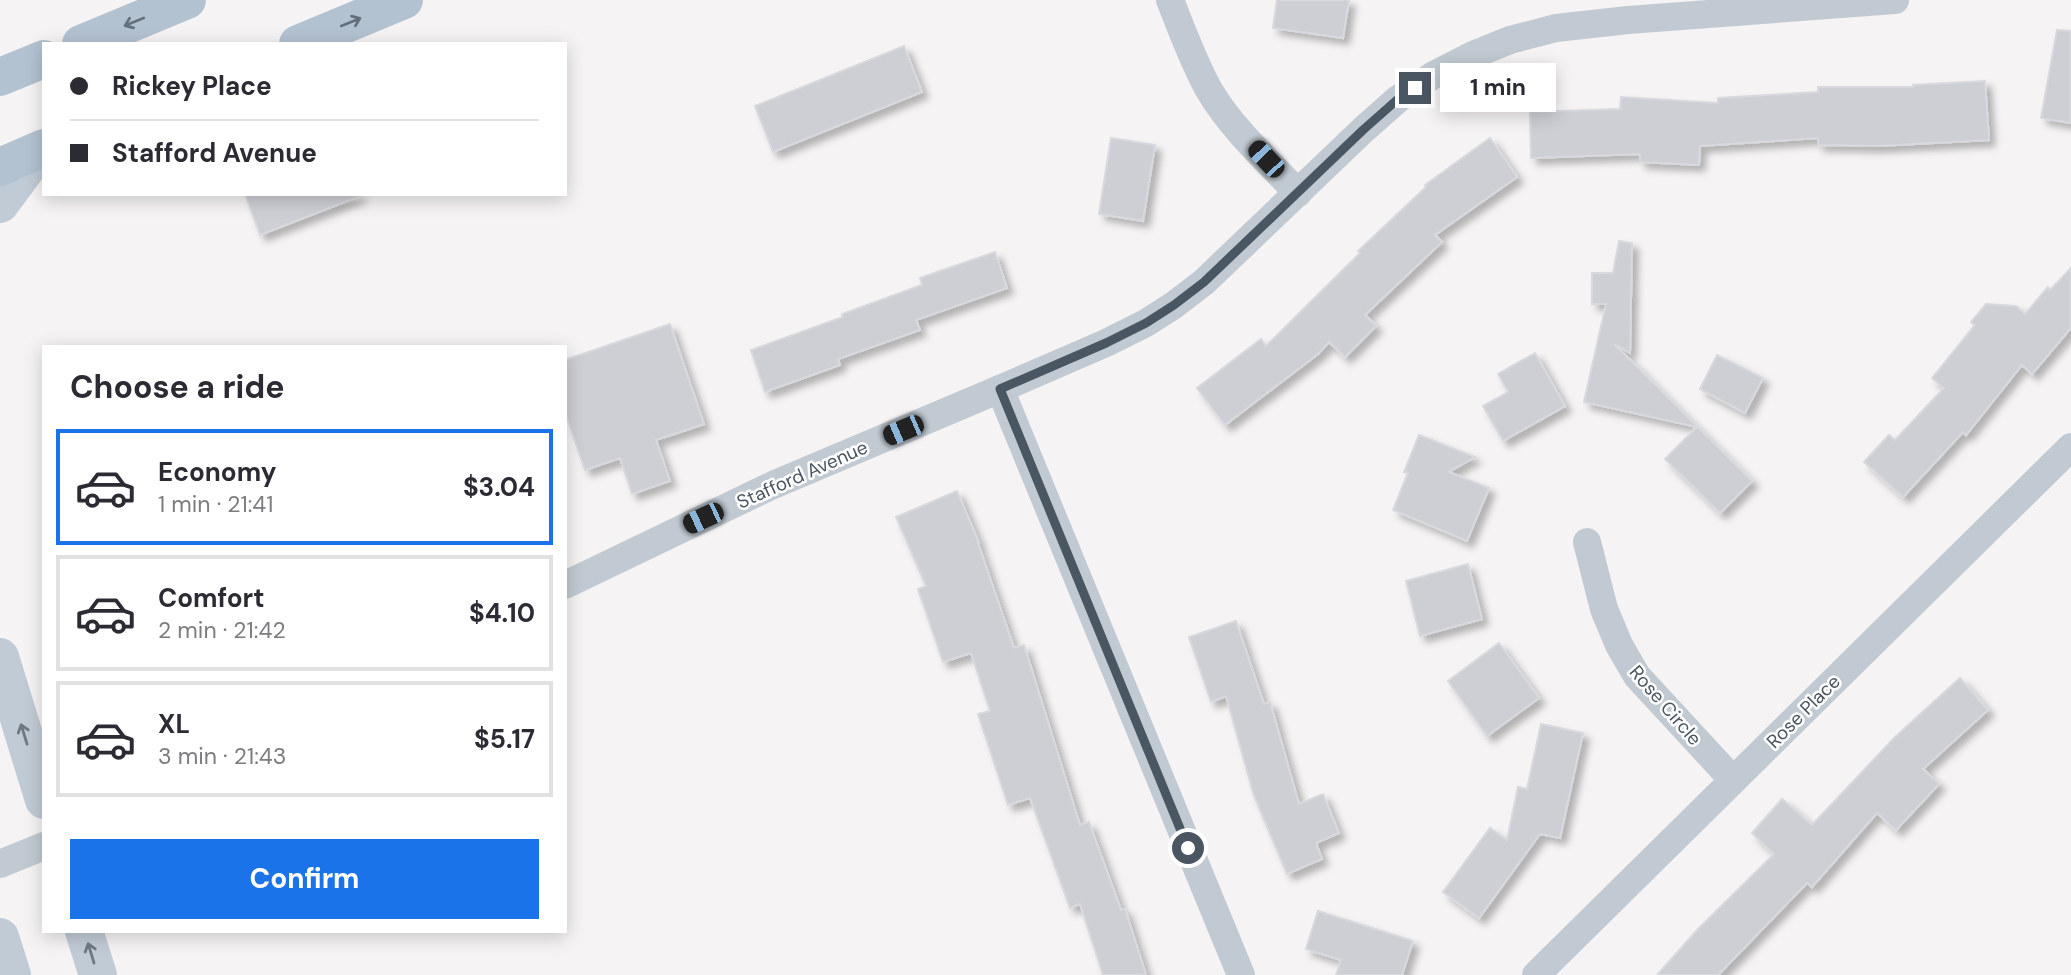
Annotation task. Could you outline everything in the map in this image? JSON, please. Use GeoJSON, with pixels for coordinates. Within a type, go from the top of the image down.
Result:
{"type":"FeatureCollection","features":[{"type":"Feature","properties":{"kind":"main road"},"geometry":{"type":"LineString","coordinates":[[86,42],[187,0]]}},
{"type":"Feature","properties":{"kind":"main road"},"geometry":{"type":"LineString","coordinates":[[303,42],[404,0]]}},
{"type":"Feature","properties":{"kind":"main road"},"geometry":{"type":"LineString","coordinates":[[0,56],[42,57]]}},
{"type":"Feature","properties":{"kind":"main road"},"geometry":{"type":"LineString","coordinates":[[0,77],[42,58]]}},
{"type":"Feature","properties":{"kind":"main road"},"geometry":{"type":"LineString","coordinates":[[0,167],[42,149]]}},
{"type":"Feature","properties":{"kind":"main road"},"geometry":{"type":"LineString","coordinates":[[0,204],[42,149]]}},
{"type":"Feature","properties":{"kind":"main road"},"geometry":{"type":"LineString","coordinates":[[0,657],[42,794]]}},
{"type":"Feature","properties":{"kind":"main road"},"geometry":{"type":"LineString","coordinates":[[85,933],[97,975]]}},
{"type":"Feature","properties":{"kind":"main road"},"geometry":{"type":"LineString","coordinates":[[0,937],[12,975]]}},
{"type":"Feature","properties":{"kind":"street"},"geometry":{"type":"LineString","coordinates":[[1170,0],[1210,92],[1235,126],[1298,193]]}},
{"type":"Feature","properties":{"kind":"street","name":"Stafford Avenue"},"geometry":{"type":"LineString","coordinates":[[567,584],[773,485],[1106,343],[1146,323],[1204,282],[1398,99],[1432,76],[1473,55],[1510,40],[1556,28],[1895,0]]}},
{"type":"Feature","properties":{"kind":"street"},"geometry":{"type":"LineString","coordinates":[[1000,389],[1241,975]]}},
{"type":"Feature","properties":{"kind":"street","name":"Rose Place"},"geometry":{"type":"LineString","coordinates":[[1536,975],[2071,447]]}},
{"type":"Feature","properties":{"kind":"street","name":"Rose Circle"},"geometry":{"type":"LineString","coordinates":[[1587,542],[1604,609],[1619,645],[1637,676],[1733,780]]}},
{"type":"Feature","properties":{"kind":"street"},"geometry":{"type":"LineString","coordinates":[[0,864],[42,847]]}},
{"type":"Feature","properties":{"kind":"building"},"geometry":{"type":"Polygon","coordinates":[[[1277,0],[1349,0],[1343,38],[1273,28],[1277,0]]]}},
{"type":"Feature","properties":{"kind":"building"},"geometry":{"type":"Polygon","coordinates":[[[2057,30],[2071,31],[2071,123],[2041,118],[2057,30]]]}},
{"type":"Feature","properties":{"kind":"building"},"geometry":{"type":"Polygon","coordinates":[[[904,46],[922,92],[773,152],[755,106],[904,46]]]}},
{"type":"Feature","properties":{"kind":"building"},"geometry":{"type":"Polygon","coordinates":[[[1985,81],[1989,140],[1878,146],[1818,145],[1818,138],[1700,146],[1699,165],[1640,162],[1640,154],[1531,158],[1530,112],[1620,109],[1621,97],[1718,103],[1718,98],[1818,92],[1818,87],[1913,87],[1985,81]]]}},
{"type":"Feature","properties":{"kind":"building"},"geometry":{"type":"Polygon","coordinates":[[[1111,138],[1155,145],[1143,221],[1099,214],[1111,138]]]}},
{"type":"Feature","properties":{"kind":"building"},"geometry":{"type":"Polygon","coordinates":[[[1490,138],[1517,177],[1435,235],[1442,242],[1365,315],[1376,326],[1345,357],[1329,342],[1318,354],[1225,425],[1197,388],[1261,339],[1266,346],[1360,253],[1358,251],[1426,187],[1425,185],[1490,138]]]}},
{"type":"Feature","properties":{"kind":"building"},"geometry":{"type":"Polygon","coordinates":[[[246,196],[360,196],[260,235],[246,196]]]}},
{"type":"Feature","properties":{"kind":"building"},"geometry":{"type":"Polygon","coordinates":[[[1619,241],[1632,243],[1630,353],[1614,344],[1752,481],[1720,513],[1665,459],[1697,427],[1584,402],[1606,304],[1592,304],[1592,273],[1613,273],[1619,241]]]}},
{"type":"Feature","properties":{"kind":"building"},"geometry":{"type":"Polygon","coordinates":[[[995,252],[1007,288],[916,320],[920,330],[838,359],[840,365],[765,392],[751,350],[922,285],[920,278],[995,252]]]}},
{"type":"Feature","properties":{"kind":"building"},"geometry":{"type":"Polygon","coordinates":[[[2071,268],[2071,328],[2032,374],[2022,365],[1966,435],[1963,432],[1903,497],[1864,462],[1889,435],[1895,440],[1944,388],[1932,378],[1975,325],[1971,322],[1986,304],[2016,306],[2025,314],[2048,287],[2050,290],[2071,268]]]}},
{"type":"Feature","properties":{"kind":"building"},"geometry":{"type":"Polygon","coordinates":[[[670,324],[704,424],[656,440],[670,481],[632,494],[620,458],[585,470],[567,418],[567,359],[670,324]]]}},
{"type":"Feature","properties":{"kind":"building"},"geometry":{"type":"Polygon","coordinates":[[[1535,353],[1565,406],[1503,441],[1483,406],[1508,392],[1498,374],[1535,353]]]}},
{"type":"Feature","properties":{"kind":"building"},"geometry":{"type":"Polygon","coordinates":[[[1717,355],[1763,378],[1745,413],[1700,389],[1717,355]]]}},
{"type":"Feature","properties":{"kind":"building"},"geometry":{"type":"Polygon","coordinates":[[[1419,435],[1475,457],[1449,472],[1489,488],[1467,541],[1393,510],[1419,435]]]}},
{"type":"Feature","properties":{"kind":"building"},"geometry":{"type":"Polygon","coordinates":[[[957,491],[979,543],[1014,648],[1024,645],[1080,825],[1089,822],[1121,910],[1125,909],[1146,975],[1103,975],[1080,904],[1070,908],[1030,798],[1008,805],[978,714],[990,711],[971,653],[943,662],[918,589],[926,586],[896,517],[957,491]]]}},
{"type":"Feature","properties":{"kind":"building"},"geometry":{"type":"Polygon","coordinates":[[[1468,564],[1482,619],[1420,636],[1406,581],[1468,564]]]}},
{"type":"Feature","properties":{"kind":"building"},"geometry":{"type":"Polygon","coordinates":[[[1236,621],[1264,704],[1270,702],[1299,804],[1323,794],[1339,833],[1316,843],[1322,859],[1287,874],[1254,796],[1226,696],[1211,702],[1189,637],[1236,621]]]}},
{"type":"Feature","properties":{"kind":"building"},"geometry":{"type":"Polygon","coordinates":[[[1499,643],[1539,698],[1487,736],[1448,681],[1499,643]]]}},
{"type":"Feature","properties":{"kind":"building"},"geometry":{"type":"Polygon","coordinates":[[[1960,678],[1988,710],[1923,769],[1939,784],[1896,830],[1877,813],[1812,887],[1807,883],[1718,975],[1657,975],[1698,929],[1774,854],[1752,833],[1782,799],[1812,825],[1895,737],[1960,678]]]}},
{"type":"Feature","properties":{"kind":"building"},"geometry":{"type":"Polygon","coordinates":[[[1541,724],[1583,733],[1560,838],[1540,834],[1479,918],[1443,892],[1490,828],[1507,840],[1518,787],[1527,789],[1541,724]]]}},
{"type":"Feature","properties":{"kind":"building"},"geometry":{"type":"Polygon","coordinates":[[[1318,911],[1413,941],[1402,975],[1336,975],[1341,960],[1306,949],[1318,911]]]}},
{"type":"Feature","properties":{"kind":"route"},"geometry":{"type":"LineString","coordinates":[[1188,848],[1000,389],[1106,343],[1174,305],[1204,282],[1363,130],[1398,99],[1415,88]]}}]}
